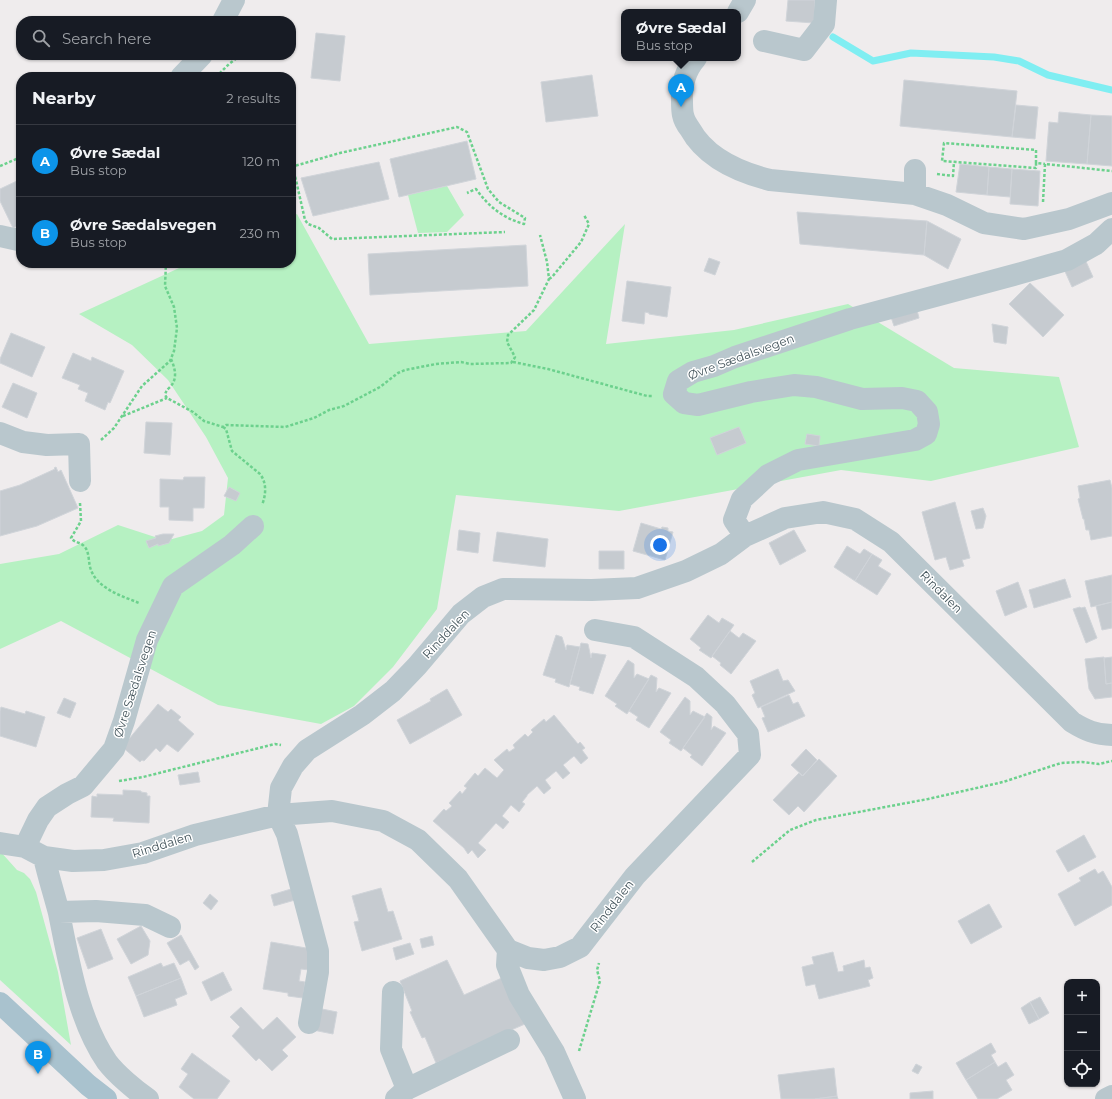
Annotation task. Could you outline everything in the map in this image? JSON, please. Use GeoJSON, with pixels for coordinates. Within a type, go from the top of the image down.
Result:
{"type":"FeatureCollection","features":[{"type":"Feature","properties":{"kind":"main road"},"geometry":{"type":"LineString","coordinates":[[0,1003],[88,1085],[106,1099]]}},
{"type":"Feature","properties":{"kind":"street"},"geometry":{"type":"LineString","coordinates":[[226,16],[234,0]]}},
{"type":"Feature","properties":{"kind":"street"},"geometry":{"type":"LineString","coordinates":[[740,9],[745,0]]}},
{"type":"Feature","properties":{"kind":"street"},"geometry":{"type":"LineString","coordinates":[[764,41],[804,50],[824,24],[826,0]]}},
{"type":"Feature","properties":{"kind":"street"},"geometry":{"type":"LineString","coordinates":[[186,72],[197,60]]}},
{"type":"Feature","properties":{"kind":"street"},"geometry":{"type":"LineString","coordinates":[[693,61],[690,64],[681,89],[683,116],[693,135],[707,151],[731,167],[770,180],[914,194],[947,205],[984,223],[1024,229],[1042,226],[1111,207]]}},
{"type":"Feature","properties":{"kind":"street"},"geometry":{"type":"LineString","coordinates":[[914,194],[923,172]]}},
{"type":"Feature","properties":{"kind":"street","name":"Øvre Sædalsvegen"},"geometry":{"type":"LineString","coordinates":[[674,394],[678,381],[693,372],[850,319],[1067,260],[1096,244],[1112,229]]}},
{"type":"Feature","properties":{"kind":"street"},"geometry":{"type":"LineString","coordinates":[[0,236],[16,240]]}},
{"type":"Feature","properties":{"kind":"street"},"geometry":{"type":"LineString","coordinates":[[674,394],[684,403],[698,405],[751,392],[794,385],[816,387],[862,399],[902,398],[917,401],[927,412],[929,424],[926,434],[914,440],[798,460],[768,475],[742,499],[734,520],[745,536]]}},
{"type":"Feature","properties":{"kind":"street"},"geometry":{"type":"LineString","coordinates":[[0,433],[23,442],[47,445],[88,444],[80,481]]}},
{"type":"Feature","properties":{"kind":"street","name":"Rindalen"},"geometry":{"type":"LineString","coordinates":[[745,536],[785,518],[823,512],[855,519],[891,542],[1072,722],[1087,731],[1102,735],[1112,735]]}},
{"type":"Feature","properties":{"kind":"street","name":"Øvre Sædalsvegen"},"geometry":{"type":"LineString","coordinates":[[34,852],[38,820],[47,807],[83,786],[114,749],[124,721],[147,640],[173,586],[232,545],[253,526]]}},
{"type":"Feature","properties":{"kind":"street","name":"Rinddalen"},"geometry":{"type":"LineString","coordinates":[[278,815],[281,788],[293,766],[307,750],[362,715],[393,691],[417,666],[461,614],[483,597],[503,590],[592,590],[637,588],[686,571],[722,554],[745,536]]}},
{"type":"Feature","properties":{"kind":"street","name":"Rinddalen"},"geometry":{"type":"LineString","coordinates":[[0,843],[73,861],[104,860],[143,853],[195,835],[278,815],[332,811],[383,821],[418,840],[458,879],[508,950],[528,958],[544,960],[560,957],[580,947],[635,876],[750,755],[748,734],[725,704],[696,677],[634,637],[595,630]]}},
{"type":"Feature","properties":{"kind":"street"},"geometry":{"type":"LineString","coordinates":[[278,815],[287,834],[318,951],[318,972],[309,1022]]}},
{"type":"Feature","properties":{"kind":"street"},"geometry":{"type":"LineString","coordinates":[[34,852],[58,912],[64,944],[81,1006],[91,1033],[108,1063],[137,1091],[148,1099]]}},
{"type":"Feature","properties":{"kind":"street"},"geometry":{"type":"LineString","coordinates":[[58,912],[96,911],[145,915],[170,927]]}},
{"type":"Feature","properties":{"kind":"street"},"geometry":{"type":"LineString","coordinates":[[508,950],[507,965],[519,996],[554,1052],[575,1099]]}},
{"type":"Feature","properties":{"kind":"street"},"geometry":{"type":"LineString","coordinates":[[393,992],[391,1049],[402,1094],[509,1040]]}},
{"type":"Feature","properties":{"kind":"street"},"geometry":{"type":"LineString","coordinates":[[1106,1099],[1112,1096]]}},
{"type":"Feature","properties":{"kind":"path"},"geometry":{"type":"LineString","coordinates":[[221,72],[233,60]]}},
{"type":"Feature","properties":{"kind":"path"},"geometry":{"type":"LineString","coordinates":[[296,166],[340,153],[457,127],[468,132],[488,189],[499,202],[526,218],[524,224],[505,217],[490,207],[476,189],[467,193]]}},
{"type":"Feature","properties":{"kind":"path"},"geometry":{"type":"LineString","coordinates":[[944,143],[1036,150],[1036,163],[1036,168],[942,161],[944,143]]}},
{"type":"Feature","properties":{"kind":"path"},"geometry":{"type":"LineString","coordinates":[[0,166],[16,160]]}},
{"type":"Feature","properties":{"kind":"path"},"geometry":{"type":"LineString","coordinates":[[923,172],[953,176],[954,162]]}},
{"type":"Feature","properties":{"kind":"path"},"geometry":{"type":"LineString","coordinates":[[1036,163],[1112,171]]}},
{"type":"Feature","properties":{"kind":"path"},"geometry":{"type":"LineString","coordinates":[[1042,226],[1045,164]]}},
{"type":"Feature","properties":{"kind":"path"},"geometry":{"type":"LineString","coordinates":[[296,183],[305,220],[308,224],[319,228],[332,238],[505,232]]}},
{"type":"Feature","properties":{"kind":"path"},"geometry":{"type":"LineString","coordinates":[[513,362],[515,357],[507,342],[508,335],[534,310],[549,279],[581,242],[589,224],[584,215]]}},
{"type":"Feature","properties":{"kind":"path"},"geometry":{"type":"LineString","coordinates":[[540,235],[547,262],[549,279]]}},
{"type":"Feature","properties":{"kind":"path"},"geometry":{"type":"LineString","coordinates":[[88,444],[114,428],[142,386],[171,359],[174,351],[177,328],[174,307],[165,286],[166,268]]}},
{"type":"Feature","properties":{"kind":"path"},"geometry":{"type":"LineString","coordinates":[[167,398],[165,395],[167,389],[173,382],[176,375],[171,359]]}},
{"type":"Feature","properties":{"kind":"path"},"geometry":{"type":"LineString","coordinates":[[223,427],[226,425],[278,427],[294,425],[359,399],[405,370],[436,364],[461,362],[470,364],[513,362],[548,369],[647,396],[674,394]]}},
{"type":"Feature","properties":{"kind":"path"},"geometry":{"type":"LineString","coordinates":[[122,416],[167,398],[177,402],[204,421],[226,429],[232,452],[255,469],[263,478],[266,495],[253,526]]}},
{"type":"Feature","properties":{"kind":"path"},"geometry":{"type":"LineString","coordinates":[[80,481],[81,520],[71,538],[73,542],[84,546],[88,553],[90,569],[94,577],[110,591],[160,613]]}},
{"type":"Feature","properties":{"kind":"path"},"geometry":{"type":"LineString","coordinates":[[83,786],[143,777],[275,744],[307,750]]}},
{"type":"Feature","properties":{"kind":"path"},"geometry":{"type":"LineString","coordinates":[[752,862],[790,830],[816,820],[928,800],[1003,782],[1061,764],[1082,762],[1099,764],[1112,761]]}},
{"type":"Feature","properties":{"kind":"path"},"geometry":{"type":"LineString","coordinates":[[565,1078],[575,1064],[600,982],[597,970],[599,963]]}},
{"type":"Feature","properties":{"kind":"green space"},"geometry":{"type":"Polygon","coordinates":[[[447,186],[464,215],[447,232],[418,233],[408,195],[447,186]]]}},
{"type":"Feature","properties":{"kind":"green space"},"geometry":{"type":"Polygon","coordinates":[[[296,214],[369,344],[526,331],[625,224],[606,344],[734,330],[848,304],[954,368],[1059,377],[1079,447],[931,481],[841,470],[619,511],[456,495],[437,609],[393,667],[354,706],[321,724],[218,705],[61,621],[0,649],[0,564],[59,554],[118,525],[155,537],[172,539],[202,531],[224,515],[228,478],[206,437],[168,380],[132,345],[79,314],[179,268],[296,268],[296,214]]]}},
{"type":"Feature","properties":{"kind":"green space"},"geometry":{"type":"Polygon","coordinates":[[[0,851],[17,870],[24,873],[30,879],[36,892],[58,972],[71,1045],[0,980],[0,851]]]}},
{"type":"Feature","properties":{"kind":"building"},"geometry":{"type":"Polygon","coordinates":[[[788,0],[815,0],[814,23],[786,21],[788,0]]]}},
{"type":"Feature","properties":{"kind":"building"},"geometry":{"type":"Polygon","coordinates":[[[316,33],[345,36],[340,81],[311,78],[316,33]]]}},
{"type":"Feature","properties":{"kind":"building"},"geometry":{"type":"Polygon","coordinates":[[[592,75],[598,116],[546,122],[541,82],[592,75]]]}},
{"type":"Feature","properties":{"kind":"building"},"geometry":{"type":"Polygon","coordinates":[[[904,80],[1017,91],[1012,137],[900,126],[904,80]]]}},
{"type":"Feature","properties":{"kind":"building"},"geometry":{"type":"Polygon","coordinates":[[[1016,105],[1038,107],[1035,139],[1012,137],[1016,105]]]}},
{"type":"Feature","properties":{"kind":"building"},"geometry":{"type":"Polygon","coordinates":[[[1059,112],[1091,115],[1087,164],[1046,161],[1049,122],[1058,123],[1059,112]]]}},
{"type":"Feature","properties":{"kind":"building"},"geometry":{"type":"Polygon","coordinates":[[[1091,115],[1112,116],[1112,166],[1087,164],[1091,115]]]}},
{"type":"Feature","properties":{"kind":"building"},"geometry":{"type":"Polygon","coordinates":[[[467,141],[476,179],[399,197],[390,159],[467,141]]]}},
{"type":"Feature","properties":{"kind":"building"},"geometry":{"type":"Polygon","coordinates":[[[379,162],[389,199],[313,216],[301,178],[379,162]]]}},
{"type":"Feature","properties":{"kind":"building"},"geometry":{"type":"Polygon","coordinates":[[[960,164],[989,167],[987,195],[956,192],[960,164]]]}},
{"type":"Feature","properties":{"kind":"building"},"geometry":{"type":"Polygon","coordinates":[[[989,167],[1012,169],[1010,197],[987,195],[989,167]]]}},
{"type":"Feature","properties":{"kind":"building"},"geometry":{"type":"Polygon","coordinates":[[[1012,169],[1040,171],[1038,206],[1010,204],[1012,169]]]}},
{"type":"Feature","properties":{"kind":"building"},"geometry":{"type":"Polygon","coordinates":[[[16,181],[16,226],[13,228],[0,201],[0,189],[16,181]]]}},
{"type":"Feature","properties":{"kind":"building"},"geometry":{"type":"Polygon","coordinates":[[[797,212],[927,221],[924,255],[800,244],[797,212]]]}},
{"type":"Feature","properties":{"kind":"building"},"geometry":{"type":"Polygon","coordinates":[[[927,221],[961,239],[948,269],[924,255],[927,221]]]}},
{"type":"Feature","properties":{"kind":"building"},"geometry":{"type":"Polygon","coordinates":[[[526,245],[528,286],[370,295],[368,254],[526,245]]]}},
{"type":"Feature","properties":{"kind":"building"},"geometry":{"type":"Polygon","coordinates":[[[1084,257],[1093,277],[1072,287],[1063,267],[1084,257]]]}},
{"type":"Feature","properties":{"kind":"building"},"geometry":{"type":"Polygon","coordinates":[[[709,258],[720,262],[715,275],[704,271],[709,258]]]}},
{"type":"Feature","properties":{"kind":"building"},"geometry":{"type":"Polygon","coordinates":[[[627,281],[671,287],[667,317],[645,312],[644,324],[622,321],[627,281]]]}},
{"type":"Feature","properties":{"kind":"building"},"geometry":{"type":"Polygon","coordinates":[[[1030,283],[1064,315],[1043,337],[1009,304],[1030,283]]]}},
{"type":"Feature","properties":{"kind":"building"},"geometry":{"type":"Polygon","coordinates":[[[917,310],[919,318],[894,326],[891,317],[917,310]]]}},
{"type":"Feature","properties":{"kind":"building"},"geometry":{"type":"Polygon","coordinates":[[[992,324],[1008,327],[1006,344],[994,342],[992,324]]]}},
{"type":"Feature","properties":{"kind":"building"},"geometry":{"type":"Polygon","coordinates":[[[11,333],[45,347],[32,377],[0,363],[0,359],[11,333]]]}},
{"type":"Feature","properties":{"kind":"building"},"geometry":{"type":"Polygon","coordinates":[[[73,353],[91,361],[92,357],[124,371],[110,403],[108,402],[105,410],[85,401],[88,393],[78,389],[80,385],[62,378],[73,353]]]}},
{"type":"Feature","properties":{"kind":"building"},"geometry":{"type":"Polygon","coordinates":[[[13,383],[37,393],[27,418],[2,407],[13,383]]]}},
{"type":"Feature","properties":{"kind":"building"},"geometry":{"type":"Polygon","coordinates":[[[146,422],[172,423],[170,455],[144,453],[146,422]]]}},
{"type":"Feature","properties":{"kind":"building"},"geometry":{"type":"Polygon","coordinates":[[[739,427],[746,443],[717,455],[710,438],[739,427]]]}},
{"type":"Feature","properties":{"kind":"building"},"geometry":{"type":"Polygon","coordinates":[[[807,434],[820,436],[819,446],[805,444],[807,434]]]}},
{"type":"Feature","properties":{"kind":"building"},"geometry":{"type":"Polygon","coordinates":[[[56,467],[58,472],[61,470],[78,508],[37,526],[0,536],[0,491],[20,485],[55,469],[54,468],[56,467]]]}},
{"type":"Feature","properties":{"kind":"building"},"geometry":{"type":"Polygon","coordinates":[[[184,477],[205,477],[204,508],[193,508],[193,521],[169,520],[169,507],[160,507],[160,479],[183,480],[184,477]]]}},
{"type":"Feature","properties":{"kind":"building"},"geometry":{"type":"Polygon","coordinates":[[[1110,480],[1112,488],[1112,536],[1091,540],[1089,530],[1086,530],[1078,499],[1080,498],[1078,486],[1110,480]]]}},
{"type":"Feature","properties":{"kind":"building"},"geometry":{"type":"Polygon","coordinates":[[[229,487],[240,493],[236,501],[224,496],[229,487]]]}},
{"type":"Feature","properties":{"kind":"building"},"geometry":{"type":"Polygon","coordinates":[[[955,502],[970,558],[962,560],[964,566],[950,570],[946,557],[935,560],[922,512],[955,502]]]}},
{"type":"Feature","properties":{"kind":"building"},"geometry":{"type":"Polygon","coordinates":[[[983,508],[986,516],[983,528],[976,529],[971,511],[983,508]]]}},
{"type":"Feature","properties":{"kind":"building"},"geometry":{"type":"Polygon","coordinates":[[[641,523],[661,529],[662,527],[668,528],[668,531],[673,532],[665,560],[633,551],[641,523]]]}},
{"type":"Feature","properties":{"kind":"building"},"geometry":{"type":"Polygon","coordinates":[[[459,530],[480,533],[478,553],[457,550],[459,530]]]}},
{"type":"Feature","properties":{"kind":"building"},"geometry":{"type":"Polygon","coordinates":[[[794,530],[806,551],[780,565],[769,543],[794,530]]]}},
{"type":"Feature","properties":{"kind":"building"},"geometry":{"type":"Polygon","coordinates":[[[497,532],[548,539],[545,567],[493,561],[497,532]]]}},
{"type":"Feature","properties":{"kind":"building"},"geometry":{"type":"Polygon","coordinates":[[[163,534],[174,534],[169,543],[158,546],[158,544],[149,548],[146,541],[163,534]]]}},
{"type":"Feature","properties":{"kind":"building"},"geometry":{"type":"Polygon","coordinates":[[[847,546],[860,554],[864,549],[872,554],[855,581],[834,567],[847,546]]]}},
{"type":"Feature","properties":{"kind":"building"},"geometry":{"type":"Polygon","coordinates":[[[599,551],[624,551],[624,569],[599,569],[599,551]]]}},
{"type":"Feature","properties":{"kind":"building"},"geometry":{"type":"Polygon","coordinates":[[[872,554],[882,560],[878,566],[891,574],[877,595],[855,581],[872,554]]]}},
{"type":"Feature","properties":{"kind":"building"},"geometry":{"type":"Polygon","coordinates":[[[1112,575],[1112,602],[1091,607],[1085,581],[1112,575]]]}},
{"type":"Feature","properties":{"kind":"building"},"geometry":{"type":"Polygon","coordinates":[[[1065,579],[1071,597],[1034,608],[1029,590],[1065,579]]]}},
{"type":"Feature","properties":{"kind":"building"},"geometry":{"type":"Polygon","coordinates":[[[1018,582],[1027,607],[1005,616],[996,591],[1018,582]]]}},
{"type":"Feature","properties":{"kind":"building"},"geometry":{"type":"Polygon","coordinates":[[[1112,602],[1112,628],[1102,630],[1096,606],[1112,602]]]}},
{"type":"Feature","properties":{"kind":"building"},"geometry":{"type":"Polygon","coordinates":[[[1085,607],[1097,638],[1086,643],[1073,609],[1085,607]]]}},
{"type":"Feature","properties":{"kind":"building"},"geometry":{"type":"Polygon","coordinates":[[[708,615],[719,623],[722,618],[734,625],[711,658],[699,650],[701,648],[690,639],[708,615]]]}},
{"type":"Feature","properties":{"kind":"building"},"geometry":{"type":"Polygon","coordinates":[[[730,631],[739,638],[743,633],[756,641],[731,674],[712,656],[730,631]]]}},
{"type":"Feature","properties":{"kind":"building"},"geometry":{"type":"Polygon","coordinates":[[[556,635],[562,637],[566,650],[567,645],[580,647],[569,687],[555,682],[556,679],[543,675],[556,635]]]}},
{"type":"Feature","properties":{"kind":"building"},"geometry":{"type":"Polygon","coordinates":[[[581,643],[588,644],[591,658],[592,653],[606,655],[593,694],[579,690],[580,687],[570,684],[581,643]]]}},
{"type":"Feature","properties":{"kind":"building"},"geometry":{"type":"Polygon","coordinates":[[[1104,657],[1106,684],[1112,683],[1112,697],[1095,699],[1089,689],[1085,659],[1104,657]]]}},
{"type":"Feature","properties":{"kind":"building"},"geometry":{"type":"Polygon","coordinates":[[[1112,657],[1112,683],[1106,684],[1104,658],[1112,657]]]}},
{"type":"Feature","properties":{"kind":"building"},"geometry":{"type":"Polygon","coordinates":[[[628,660],[634,664],[634,678],[637,674],[649,679],[627,714],[615,706],[617,704],[605,696],[628,660]]]}},
{"type":"Feature","properties":{"kind":"building"},"geometry":{"type":"Polygon","coordinates":[[[778,669],[783,681],[788,680],[795,691],[758,708],[752,695],[755,693],[750,681],[778,669]]]}},
{"type":"Feature","properties":{"kind":"building"},"geometry":{"type":"Polygon","coordinates":[[[651,675],[657,678],[656,692],[659,688],[671,693],[649,728],[636,720],[638,717],[629,711],[651,675]]]}},
{"type":"Feature","properties":{"kind":"building"},"geometry":{"type":"Polygon","coordinates":[[[447,689],[462,715],[410,744],[397,720],[431,701],[430,699],[447,689]]]}},
{"type":"Feature","properties":{"kind":"building"},"geometry":{"type":"Polygon","coordinates":[[[789,695],[793,704],[798,702],[805,716],[768,732],[762,718],[765,717],[761,707],[789,695]]]}},
{"type":"Feature","properties":{"kind":"building"},"geometry":{"type":"Polygon","coordinates":[[[685,697],[690,701],[690,715],[693,711],[705,717],[681,751],[669,743],[671,740],[660,732],[685,697]]]}},
{"type":"Feature","properties":{"kind":"building"},"geometry":{"type":"Polygon","coordinates":[[[64,698],[76,703],[70,718],[57,713],[64,698]]]}},
{"type":"Feature","properties":{"kind":"building"},"geometry":{"type":"Polygon","coordinates":[[[158,704],[168,712],[171,709],[181,717],[178,720],[194,734],[178,752],[167,744],[160,752],[156,748],[144,761],[142,760],[140,762],[121,746],[124,745],[158,704]]]}},
{"type":"Feature","properties":{"kind":"building"},"geometry":{"type":"Polygon","coordinates":[[[1,707],[25,714],[26,711],[45,717],[36,747],[0,736],[1,707]]]}},
{"type":"Feature","properties":{"kind":"building"},"geometry":{"type":"Polygon","coordinates":[[[707,713],[712,717],[711,730],[714,726],[726,733],[702,766],[690,757],[692,755],[683,748],[707,713]]]}},
{"type":"Feature","properties":{"kind":"building"},"geometry":{"type":"Polygon","coordinates":[[[554,715],[578,744],[580,742],[585,748],[582,750],[588,758],[581,764],[574,756],[563,765],[570,773],[563,779],[556,771],[545,780],[551,788],[544,794],[537,786],[522,802],[525,804],[519,812],[511,805],[502,816],[509,822],[503,829],[496,823],[478,843],[486,850],[478,858],[472,850],[468,854],[464,848],[433,821],[444,809],[446,811],[452,806],[449,803],[460,791],[462,794],[467,788],[464,786],[475,773],[478,776],[485,768],[497,778],[504,770],[494,760],[507,749],[509,752],[515,748],[513,745],[525,734],[528,737],[533,732],[531,730],[544,719],[546,722],[554,715]]]}},
{"type":"Feature","properties":{"kind":"building"},"geometry":{"type":"Polygon","coordinates":[[[806,749],[817,760],[803,776],[791,765],[806,749]]]}},
{"type":"Feature","properties":{"kind":"building"},"geometry":{"type":"Polygon","coordinates":[[[819,759],[837,776],[804,812],[798,806],[789,815],[773,800],[799,773],[802,776],[819,759]]]}},
{"type":"Feature","properties":{"kind":"building"},"geometry":{"type":"Polygon","coordinates":[[[198,772],[200,782],[180,785],[178,775],[198,772]]]}},
{"type":"Feature","properties":{"kind":"building"},"geometry":{"type":"Polygon","coordinates":[[[123,790],[141,791],[147,793],[147,796],[150,796],[149,823],[113,821],[114,818],[91,817],[92,796],[97,797],[97,794],[123,795],[123,790]]]}},
{"type":"Feature","properties":{"kind":"building"},"geometry":{"type":"Polygon","coordinates":[[[1084,835],[1096,857],[1068,872],[1056,851],[1084,835]]]}},
{"type":"Feature","properties":{"kind":"building"},"geometry":{"type":"Polygon","coordinates":[[[1095,869],[1098,874],[1103,871],[1112,887],[1112,905],[1075,926],[1058,894],[1081,881],[1079,878],[1095,869]]]}},
{"type":"Feature","properties":{"kind":"building"},"geometry":{"type":"Polygon","coordinates":[[[381,888],[388,912],[393,911],[402,939],[362,951],[354,922],[359,921],[352,896],[381,888]]]}},
{"type":"Feature","properties":{"kind":"building"},"geometry":{"type":"Polygon","coordinates":[[[291,889],[295,900],[274,906],[271,895],[291,889]]]}},
{"type":"Feature","properties":{"kind":"building"},"geometry":{"type":"Polygon","coordinates":[[[210,894],[218,901],[211,910],[203,903],[210,894]]]}},
{"type":"Feature","properties":{"kind":"building"},"geometry":{"type":"Polygon","coordinates":[[[989,904],[1002,927],[971,944],[958,921],[989,904]]]}},
{"type":"Feature","properties":{"kind":"building"},"geometry":{"type":"Polygon","coordinates":[[[141,926],[150,941],[148,955],[131,964],[117,939],[141,926]]]}},
{"type":"Feature","properties":{"kind":"building"},"geometry":{"type":"Polygon","coordinates":[[[101,929],[113,959],[88,969],[77,938],[101,929]]]}},
{"type":"Feature","properties":{"kind":"building"},"geometry":{"type":"Polygon","coordinates":[[[181,935],[199,967],[195,970],[189,960],[180,965],[167,943],[181,935]]]}},
{"type":"Feature","properties":{"kind":"building"},"geometry":{"type":"Polygon","coordinates":[[[432,936],[434,945],[422,948],[420,939],[432,936]]]}},
{"type":"Feature","properties":{"kind":"building"},"geometry":{"type":"Polygon","coordinates":[[[271,942],[312,949],[309,970],[301,969],[299,981],[305,982],[303,998],[288,996],[288,993],[263,989],[271,942]]]}},
{"type":"Feature","properties":{"kind":"building"},"geometry":{"type":"Polygon","coordinates":[[[410,943],[414,954],[396,960],[393,948],[410,943]]]}},
{"type":"Feature","properties":{"kind":"building"},"geometry":{"type":"Polygon","coordinates":[[[833,952],[838,972],[844,971],[843,966],[864,960],[865,968],[870,967],[873,978],[868,980],[870,986],[819,999],[815,984],[806,986],[802,967],[814,964],[812,957],[833,952]]]}},
{"type":"Feature","properties":{"kind":"building"},"geometry":{"type":"Polygon","coordinates":[[[447,960],[464,995],[504,977],[525,1024],[436,1063],[425,1037],[422,1038],[410,1012],[412,1011],[400,981],[447,960]]]}},
{"type":"Feature","properties":{"kind":"building"},"geometry":{"type":"Polygon","coordinates":[[[161,963],[163,967],[174,963],[181,978],[136,996],[128,977],[161,963]]]}},
{"type":"Feature","properties":{"kind":"building"},"geometry":{"type":"Polygon","coordinates":[[[223,972],[232,990],[211,1001],[202,982],[223,972]]]}},
{"type":"Feature","properties":{"kind":"building"},"geometry":{"type":"Polygon","coordinates":[[[181,978],[187,994],[175,999],[177,1005],[144,1017],[136,996],[181,978]]]}},
{"type":"Feature","properties":{"kind":"building"},"geometry":{"type":"Polygon","coordinates":[[[1040,997],[1049,1013],[1039,1019],[1030,1002],[1040,997]]]}},
{"type":"Feature","properties":{"kind":"building"},"geometry":{"type":"Polygon","coordinates":[[[1030,1002],[1039,1019],[1029,1024],[1021,1008],[1030,1002]]]}},
{"type":"Feature","properties":{"kind":"building"},"geometry":{"type":"Polygon","coordinates":[[[241,1007],[263,1030],[277,1017],[296,1037],[282,1050],[288,1056],[272,1071],[259,1058],[256,1061],[232,1036],[240,1027],[230,1017],[241,1007]]]}},
{"type":"Feature","properties":{"kind":"building"},"geometry":{"type":"Polygon","coordinates":[[[317,1008],[337,1012],[333,1034],[313,1030],[317,1008]]]}},
{"type":"Feature","properties":{"kind":"building"},"geometry":{"type":"Polygon","coordinates":[[[991,1043],[996,1052],[991,1055],[995,1062],[966,1080],[956,1063],[991,1043]]]}},
{"type":"Feature","properties":{"kind":"building"},"geometry":{"type":"Polygon","coordinates":[[[192,1053],[230,1081],[217,1099],[194,1099],[179,1087],[188,1074],[181,1069],[192,1053]]]}},
{"type":"Feature","properties":{"kind":"building"},"geometry":{"type":"Polygon","coordinates":[[[995,1062],[998,1067],[1006,1062],[1014,1075],[1006,1080],[1012,1090],[997,1099],[978,1099],[966,1080],[995,1062]]]}},
{"type":"Feature","properties":{"kind":"building"},"geometry":{"type":"Polygon","coordinates":[[[916,1064],[922,1067],[918,1074],[912,1071],[916,1064]]]}},
{"type":"Feature","properties":{"kind":"building"},"geometry":{"type":"Polygon","coordinates":[[[834,1068],[837,1096],[815,1099],[781,1099],[778,1075],[834,1068]]]}},
{"type":"Feature","properties":{"kind":"building"},"geometry":{"type":"Polygon","coordinates":[[[933,1091],[933,1099],[910,1099],[910,1093],[933,1091]]]}},
{"type":"Feature","properties":{"kind":"building"},"geometry":{"type":"Polygon","coordinates":[[[837,1096],[838,1099],[815,1099],[837,1096]]]}},
{"type":"Feature","properties":{"kind":"waterway"},"geometry":{"type":"LineString","coordinates":[[833,37],[873,61],[911,53],[994,57],[1019,61],[1048,75],[1112,90]]}},
{"type":"Feature","properties":{"kind":"place","name":"Øvre Sædal"},"geometry":{"type":"Point","coordinates":[681,107]}},
{"type":"Feature","properties":{"kind":"place","name":"Øvre Sædalsvegen"},"geometry":{"type":"Point","coordinates":[38,1074]}}]}
